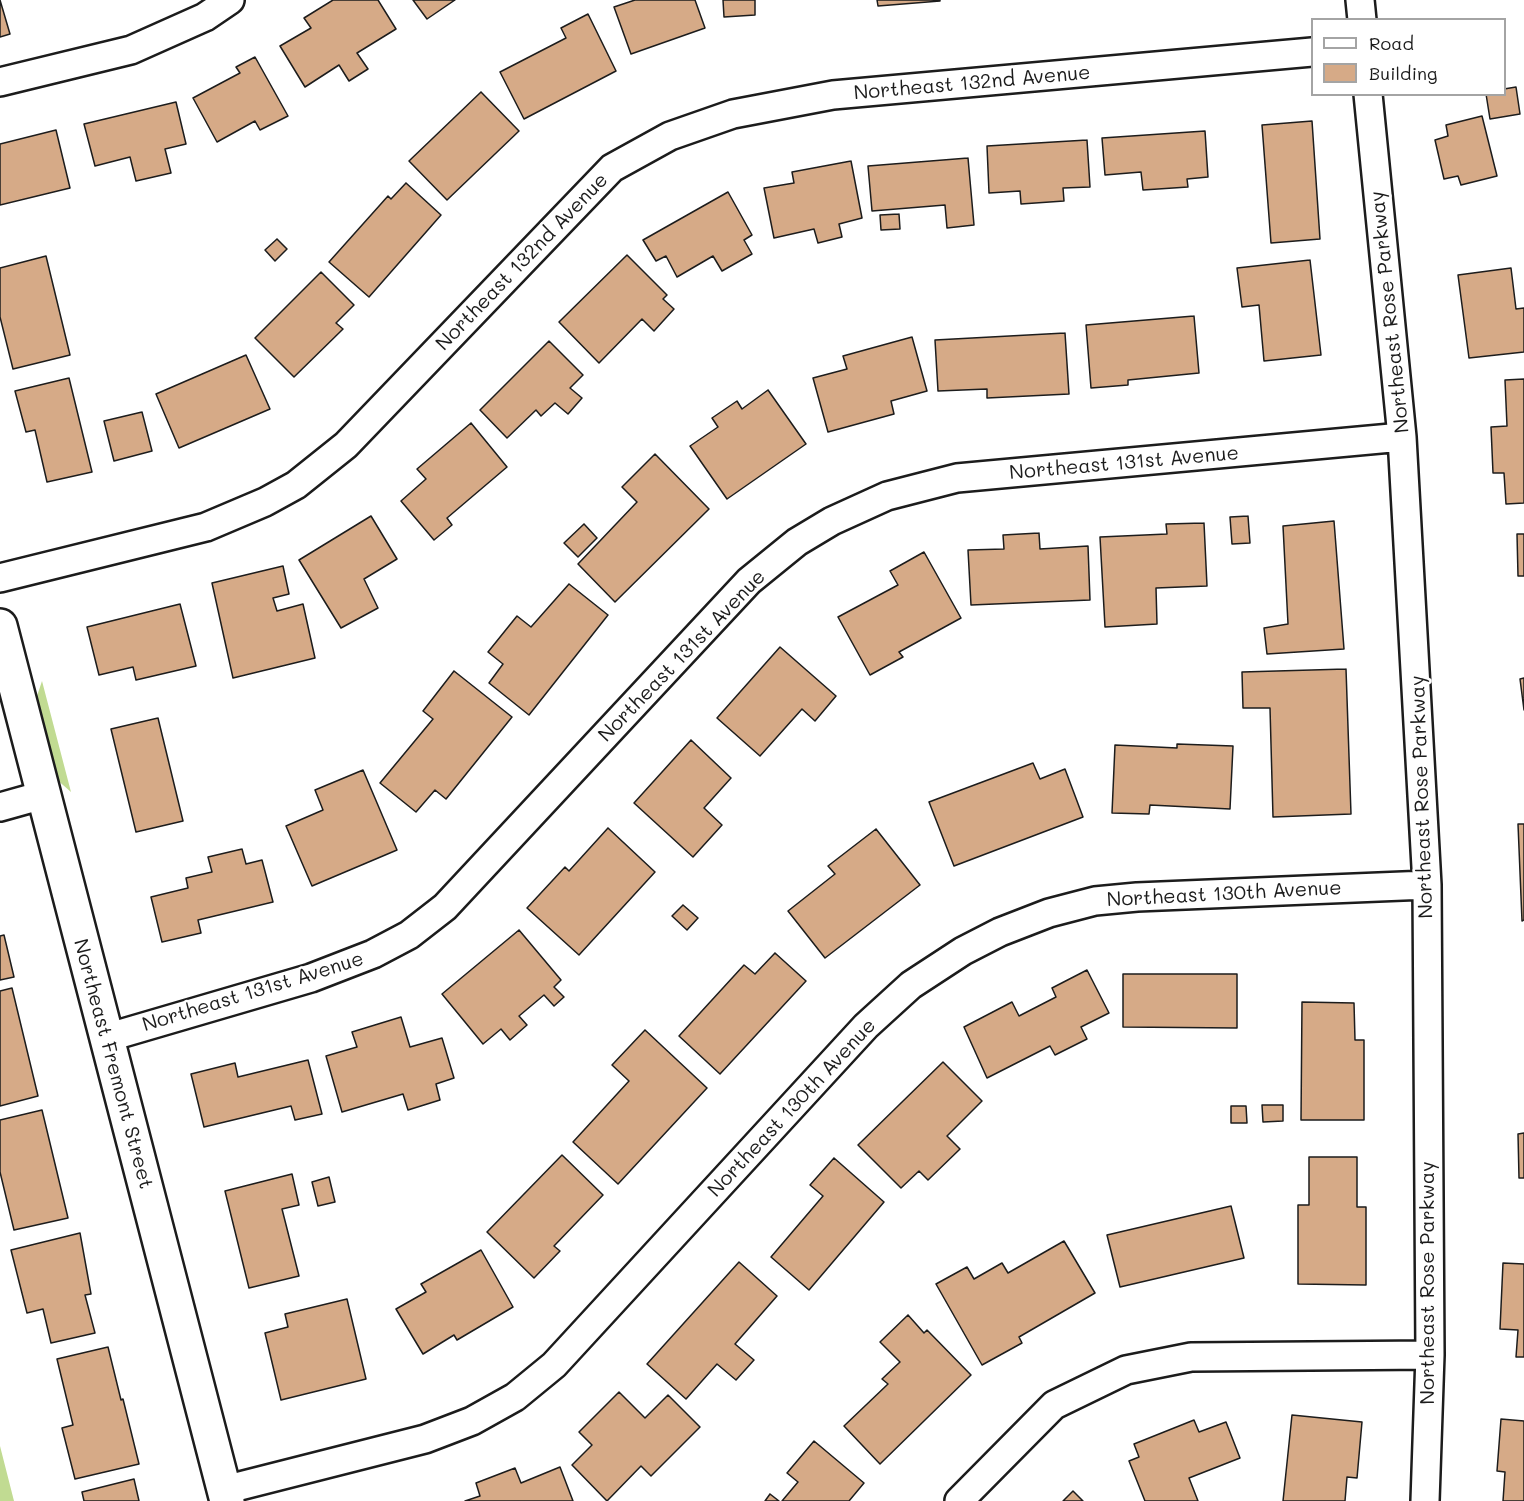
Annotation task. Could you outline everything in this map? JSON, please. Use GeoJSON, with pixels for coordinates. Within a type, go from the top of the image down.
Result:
{"type":"FeatureCollection","features":[{"type":"Feature","properties":{"kind":"street"},"geometry":{"type":"LineString","coordinates":[[0,82],[131,50],[205,17],[230,0]]}},
{"type":"Feature","properties":{"kind":"street"},"geometry":{"type":"LineString","coordinates":[[1360,0],[1362,18]]}},
{"type":"Feature","properties":{"kind":"street","name":"Northeast 132nd Avenue"},"geometry":{"type":"LineString","coordinates":[[0,578],[206,527],[265,502],[296,485],[346,445],[612,168],[670,136],[733,114],[833,95],[1311,52]]}},
{"type":"Feature","properties":{"kind":"street","name":"Northeast Rose Parkway"},"geometry":{"type":"LineString","coordinates":[[1368,96],[1402,437],[1427,885],[1430,1355],[1425,1501]]}},
{"type":"Feature","properties":{"kind":"street","name":"Northeast 131st Avenue"},"geometry":{"type":"LineString","coordinates":[[106,1038],[311,978],[373,954],[410,934],[445,907],[749,581],[797,542],[832,521],[887,495],[957,478],[1402,437]]}},
{"type":"Feature","properties":{"kind":"street","name":"Northeast Fremont Street"},"geometry":{"type":"LineString","coordinates":[[0,626],[225,1496]]}},
{"type":"Feature","properties":{"kind":"street"},"geometry":{"type":"LineString","coordinates":[[0,807],[43,795]]}},
{"type":"Feature","properties":{"kind":"street","name":"Northeast 130th Avenue"},"geometry":{"type":"LineString","coordinates":[[225,1496],[425,1439],[472,1421],[515,1396],[554,1365],[866,1026],[911,985],[963,951],[1000,932],[1049,913],[1106,900],[1149,896],[1427,885]]}},
{"type":"Feature","properties":{"kind":"street"},"geometry":{"type":"LineString","coordinates":[[959,1501],[1054,1405],[1126,1370],[1191,1357],[1430,1355]]}},
{"type":"Feature","properties":{"kind":"green space"},"geometry":{"type":"Polygon","coordinates":[[[42,681],[71,792],[55,778],[35,702],[42,681]]]}},
{"type":"Feature","properties":{"kind":"green space"},"geometry":{"type":"Polygon","coordinates":[[[0,1446],[14,1501],[0,1501],[0,1446]]]}},
{"type":"Feature","properties":{"kind":"building"},"geometry":{"type":"Polygon","coordinates":[[[0,0],[10,34],[0,37],[0,0]]]}},
{"type":"Feature","properties":{"kind":"building"},"geometry":{"type":"Polygon","coordinates":[[[333,0],[378,0],[396,29],[357,53],[368,69],[349,81],[339,65],[305,87],[280,46],[311,28],[304,18],[333,0]]]}},
{"type":"Feature","properties":{"kind":"building"},"geometry":{"type":"Polygon","coordinates":[[[413,0],[455,0],[427,19],[413,0]]]}},
{"type":"Feature","properties":{"kind":"building"},"geometry":{"type":"Polygon","coordinates":[[[635,0],[695,0],[705,28],[631,54],[614,7],[635,0]]]}},
{"type":"Feature","properties":{"kind":"building"},"geometry":{"type":"Polygon","coordinates":[[[723,0],[755,0],[755,15],[724,17],[723,0]]]}},
{"type":"Feature","properties":{"kind":"building"},"geometry":{"type":"Polygon","coordinates":[[[877,0],[940,0],[940,1],[878,6],[877,0]]]}},
{"type":"Feature","properties":{"kind":"building"},"geometry":{"type":"Polygon","coordinates":[[[588,14],[616,71],[524,119],[500,72],[566,38],[561,28],[588,14]]]}},
{"type":"Feature","properties":{"kind":"building"},"geometry":{"type":"Polygon","coordinates":[[[255,57],[288,116],[260,130],[255,121],[217,142],[193,98],[240,73],[236,67],[255,57]]]}},
{"type":"Feature","properties":{"kind":"building"},"geometry":{"type":"Polygon","coordinates":[[[1516,87],[1520,114],[1490,119],[1486,96],[1506,96],[1506,89],[1516,87]]]}},
{"type":"Feature","properties":{"kind":"building"},"geometry":{"type":"Polygon","coordinates":[[[481,92],[519,131],[447,200],[409,161],[481,92]]]}},
{"type":"Feature","properties":{"kind":"building"},"geometry":{"type":"Polygon","coordinates":[[[176,102],[186,144],[165,149],[171,173],[136,181],[130,157],[95,166],[84,124],[176,102]]]}},
{"type":"Feature","properties":{"kind":"building"},"geometry":{"type":"Polygon","coordinates":[[[1482,116],[1497,176],[1461,185],[1458,176],[1444,179],[1435,140],[1448,136],[1446,125],[1482,116]]]}},
{"type":"Feature","properties":{"kind":"building"},"geometry":{"type":"Polygon","coordinates":[[[1312,121],[1320,239],[1271,243],[1262,125],[1312,121]]]}},
{"type":"Feature","properties":{"kind":"building"},"geometry":{"type":"Polygon","coordinates":[[[56,130],[70,188],[0,205],[0,144],[56,130]]]}},
{"type":"Feature","properties":{"kind":"building"},"geometry":{"type":"Polygon","coordinates":[[[1205,131],[1208,177],[1187,179],[1188,187],[1143,190],[1141,172],[1105,175],[1102,138],[1205,131]]]}},
{"type":"Feature","properties":{"kind":"building"},"geometry":{"type":"Polygon","coordinates":[[[1087,140],[1090,187],[1063,188],[1064,201],[1021,204],[1020,191],[989,193],[987,146],[1087,140]]]}},
{"type":"Feature","properties":{"kind":"building"},"geometry":{"type":"Polygon","coordinates":[[[968,158],[974,225],[947,228],[945,205],[872,211],[868,166],[968,158]]]}},
{"type":"Feature","properties":{"kind":"building"},"geometry":{"type":"Polygon","coordinates":[[[851,161],[862,218],[839,224],[842,237],[818,243],[814,229],[774,238],[764,188],[794,183],[792,172],[851,161]]]}},
{"type":"Feature","properties":{"kind":"building"},"geometry":{"type":"Polygon","coordinates":[[[406,183],[441,215],[369,297],[329,262],[388,196],[391,199],[406,183]]]}},
{"type":"Feature","properties":{"kind":"building"},"geometry":{"type":"Polygon","coordinates":[[[728,192],[752,235],[744,240],[752,254],[722,271],[713,256],[677,277],[666,256],[656,261],[643,240],[728,192]]]}},
{"type":"Feature","properties":{"kind":"building"},"geometry":{"type":"Polygon","coordinates":[[[899,214],[900,229],[881,230],[880,215],[899,214]]]}},
{"type":"Feature","properties":{"kind":"building"},"geometry":{"type":"Polygon","coordinates":[[[277,239],[287,249],[275,261],[265,250],[277,239]]]}},
{"type":"Feature","properties":{"kind":"building"},"geometry":{"type":"Polygon","coordinates":[[[627,255],[667,295],[663,299],[674,309],[654,331],[642,319],[599,363],[559,322],[627,255]]]}},
{"type":"Feature","properties":{"kind":"building"},"geometry":{"type":"Polygon","coordinates":[[[46,256],[70,355],[13,369],[0,317],[0,268],[46,256]]]}},
{"type":"Feature","properties":{"kind":"building"},"geometry":{"type":"Polygon","coordinates":[[[1310,260],[1321,355],[1264,361],[1259,305],[1242,307],[1237,268],[1310,260]]]}},
{"type":"Feature","properties":{"kind":"building"},"geometry":{"type":"Polygon","coordinates":[[[1511,268],[1516,309],[1524,308],[1524,352],[1469,358],[1458,275],[1511,268]]]}},
{"type":"Feature","properties":{"kind":"building"},"geometry":{"type":"Polygon","coordinates":[[[321,272],[354,305],[336,323],[343,329],[294,377],[255,338],[321,272]]]}},
{"type":"Feature","properties":{"kind":"building"},"geometry":{"type":"Polygon","coordinates":[[[1194,316],[1199,373],[1128,380],[1128,385],[1091,388],[1086,325],[1194,316]]]}},
{"type":"Feature","properties":{"kind":"building"},"geometry":{"type":"Polygon","coordinates":[[[1065,333],[1069,394],[987,398],[987,389],[938,391],[935,340],[1065,333]]]}},
{"type":"Feature","properties":{"kind":"building"},"geometry":{"type":"Polygon","coordinates":[[[912,337],[927,391],[891,401],[894,414],[828,432],[813,378],[847,369],[843,356],[912,337]]]}},
{"type":"Feature","properties":{"kind":"building"},"geometry":{"type":"Polygon","coordinates":[[[549,341],[583,375],[570,388],[582,398],[568,414],[555,403],[541,416],[536,410],[507,438],[480,410],[549,341]]]}},
{"type":"Feature","properties":{"kind":"building"},"geometry":{"type":"Polygon","coordinates":[[[246,355],[270,409],[179,448],[156,394],[246,355]]]}},
{"type":"Feature","properties":{"kind":"building"},"geometry":{"type":"Polygon","coordinates":[[[69,378],[92,472],[47,482],[35,430],[26,432],[15,391],[69,378]]]}},
{"type":"Feature","properties":{"kind":"building"},"geometry":{"type":"Polygon","coordinates":[[[1524,379],[1524,503],[1506,504],[1504,473],[1493,473],[1491,427],[1507,426],[1505,380],[1524,379]]]}},
{"type":"Feature","properties":{"kind":"building"},"geometry":{"type":"Polygon","coordinates":[[[768,390],[806,444],[727,499],[690,446],[718,427],[712,418],[737,401],[742,409],[768,390]]]}},
{"type":"Feature","properties":{"kind":"building"},"geometry":{"type":"Polygon","coordinates":[[[142,412],[152,451],[114,461],[104,421],[142,412]]]}},
{"type":"Feature","properties":{"kind":"building"},"geometry":{"type":"Polygon","coordinates":[[[471,423],[507,467],[447,518],[452,525],[434,540],[401,501],[426,479],[417,469],[471,423]]]}},
{"type":"Feature","properties":{"kind":"building"},"geometry":{"type":"Polygon","coordinates":[[[655,454],[709,509],[615,602],[578,564],[637,502],[622,487],[655,454]]]}},
{"type":"Feature","properties":{"kind":"building"},"geometry":{"type":"Polygon","coordinates":[[[371,516],[397,559],[364,579],[378,608],[341,628],[299,560],[371,516]]]}},
{"type":"Feature","properties":{"kind":"building"},"geometry":{"type":"Polygon","coordinates":[[[1248,516],[1250,543],[1232,544],[1230,517],[1248,516]]]}},
{"type":"Feature","properties":{"kind":"building"},"geometry":{"type":"Polygon","coordinates":[[[1334,521],[1344,649],[1267,654],[1264,628],[1288,624],[1283,526],[1334,521]]]}},
{"type":"Feature","properties":{"kind":"building"},"geometry":{"type":"Polygon","coordinates":[[[1204,523],[1207,586],[1156,588],[1157,624],[1105,627],[1100,537],[1167,534],[1166,524],[1204,523]]]}},
{"type":"Feature","properties":{"kind":"building"},"geometry":{"type":"Polygon","coordinates":[[[584,524],[597,538],[578,557],[564,543],[584,524]]]}},
{"type":"Feature","properties":{"kind":"building"},"geometry":{"type":"Polygon","coordinates":[[[1039,533],[1040,549],[1088,546],[1090,600],[971,605],[968,550],[1004,549],[1003,535],[1039,533]]]}},
{"type":"Feature","properties":{"kind":"building"},"geometry":{"type":"Polygon","coordinates":[[[1517,534],[1524,534],[1524,576],[1518,576],[1517,534]]]}},
{"type":"Feature","properties":{"kind":"building"},"geometry":{"type":"Polygon","coordinates":[[[924,552],[961,618],[899,652],[903,657],[870,675],[838,617],[898,585],[890,571],[924,552]]]}},
{"type":"Feature","properties":{"kind":"building"},"geometry":{"type":"Polygon","coordinates":[[[283,566],[289,594],[273,598],[277,611],[303,604],[315,658],[233,678],[212,583],[283,566]]]}},
{"type":"Feature","properties":{"kind":"building"},"geometry":{"type":"Polygon","coordinates":[[[569,584],[608,615],[529,715],[489,683],[503,664],[488,652],[517,616],[531,627],[569,584]]]}},
{"type":"Feature","properties":{"kind":"building"},"geometry":{"type":"Polygon","coordinates":[[[180,604],[196,666],[136,680],[133,667],[99,675],[87,627],[180,604]]]}},
{"type":"Feature","properties":{"kind":"building"},"geometry":{"type":"Polygon","coordinates":[[[780,647],[836,696],[815,721],[802,709],[760,756],[717,718],[780,647]]]}},
{"type":"Feature","properties":{"kind":"building"},"geometry":{"type":"Polygon","coordinates":[[[1346,669],[1351,814],[1273,817],[1270,708],[1243,708],[1242,672],[1346,669]]]}},
{"type":"Feature","properties":{"kind":"building"},"geometry":{"type":"Polygon","coordinates":[[[454,671],[512,717],[446,799],[435,790],[416,812],[380,783],[433,719],[423,711],[454,671]]]}},
{"type":"Feature","properties":{"kind":"building"},"geometry":{"type":"Polygon","coordinates":[[[1524,678],[1524,710],[1520,679],[1524,678]]]}},
{"type":"Feature","properties":{"kind":"building"},"geometry":{"type":"Polygon","coordinates":[[[158,718],[183,821],[136,832],[111,729],[158,718]]]}},
{"type":"Feature","properties":{"kind":"building"},"geometry":{"type":"Polygon","coordinates":[[[691,740],[731,778],[704,808],[722,825],[693,857],[634,803],[691,740]]]}},
{"type":"Feature","properties":{"kind":"building"},"geometry":{"type":"Polygon","coordinates":[[[1177,744],[1233,746],[1230,809],[1150,805],[1149,814],[1112,813],[1115,745],[1177,748],[1177,744]]]}},
{"type":"Feature","properties":{"kind":"building"},"geometry":{"type":"Polygon","coordinates":[[[1033,763],[1040,779],[1065,769],[1083,817],[954,866],[929,802],[1033,763]]]}},
{"type":"Feature","properties":{"kind":"building"},"geometry":{"type":"Polygon","coordinates":[[[363,770],[397,850],[312,886],[286,826],[323,810],[315,790],[363,770]]]}},
{"type":"Feature","properties":{"kind":"building"},"geometry":{"type":"Polygon","coordinates":[[[1518,824],[1524,824],[1524,920],[1522,921],[1518,824]]]}},
{"type":"Feature","properties":{"kind":"building"},"geometry":{"type":"Polygon","coordinates":[[[608,828],[655,872],[579,955],[527,908],[565,867],[569,871],[608,828]]]}},
{"type":"Feature","properties":{"kind":"building"},"geometry":{"type":"Polygon","coordinates":[[[876,829],[920,885],[825,958],[788,911],[835,874],[828,866],[876,829]]]}},
{"type":"Feature","properties":{"kind":"building"},"geometry":{"type":"Polygon","coordinates":[[[242,849],[246,864],[262,860],[273,902],[198,920],[201,933],[162,942],[151,897],[188,888],[186,878],[212,872],[208,857],[242,849]]]}},
{"type":"Feature","properties":{"kind":"building"},"geometry":{"type":"Polygon","coordinates":[[[683,905],[698,918],[687,930],[672,916],[683,905]]]}},
{"type":"Feature","properties":{"kind":"building"},"geometry":{"type":"Polygon","coordinates":[[[519,930],[561,980],[554,987],[564,997],[554,1006],[544,995],[519,1016],[527,1025],[510,1040],[501,1029],[483,1044],[442,994],[519,930]]]}},
{"type":"Feature","properties":{"kind":"building"},"geometry":{"type":"Polygon","coordinates":[[[4,935],[14,977],[0,980],[0,936],[4,935]]]}},
{"type":"Feature","properties":{"kind":"building"},"geometry":{"type":"Polygon","coordinates":[[[775,953],[806,981],[720,1074],[679,1036],[744,965],[755,974],[775,953]]]}},
{"type":"Feature","properties":{"kind":"building"},"geometry":{"type":"Polygon","coordinates":[[[1087,970],[1109,1013],[1081,1027],[1087,1039],[1055,1055],[1050,1046],[987,1078],[964,1027],[1012,1002],[1019,1016],[1056,997],[1052,988],[1087,970]]]}},
{"type":"Feature","properties":{"kind":"building"},"geometry":{"type":"Polygon","coordinates":[[[1123,974],[1237,974],[1237,1028],[1123,1027],[1123,974]]]}},
{"type":"Feature","properties":{"kind":"building"},"geometry":{"type":"Polygon","coordinates":[[[12,988],[38,1096],[0,1106],[0,991],[12,988]]]}},
{"type":"Feature","properties":{"kind":"building"},"geometry":{"type":"Polygon","coordinates":[[[1302,1002],[1354,1003],[1355,1040],[1364,1040],[1364,1120],[1301,1120],[1302,1002]]]}},
{"type":"Feature","properties":{"kind":"building"},"geometry":{"type":"Polygon","coordinates":[[[401,1017],[410,1047],[442,1038],[454,1078],[436,1084],[440,1100],[408,1110],[403,1094],[342,1112],[326,1056],[357,1047],[352,1032],[401,1017]]]}},
{"type":"Feature","properties":{"kind":"building"},"geometry":{"type":"Polygon","coordinates":[[[645,1030],[707,1088],[618,1184],[573,1142],[629,1081],[612,1065],[645,1030]]]}},
{"type":"Feature","properties":{"kind":"building"},"geometry":{"type":"Polygon","coordinates":[[[308,1060],[322,1114],[295,1120],[291,1106],[204,1127],[191,1074],[235,1063],[238,1077],[308,1060]]]}},
{"type":"Feature","properties":{"kind":"building"},"geometry":{"type":"Polygon","coordinates":[[[943,1062],[982,1101],[947,1136],[960,1149],[928,1180],[919,1171],[901,1188],[858,1145],[943,1062]]]}},
{"type":"Feature","properties":{"kind":"building"},"geometry":{"type":"Polygon","coordinates":[[[1262,1105],[1283,1105],[1283,1121],[1263,1122],[1262,1105]]]}},
{"type":"Feature","properties":{"kind":"building"},"geometry":{"type":"Polygon","coordinates":[[[1231,1106],[1246,1106],[1247,1123],[1231,1123],[1231,1106]]]}},
{"type":"Feature","properties":{"kind":"building"},"geometry":{"type":"Polygon","coordinates":[[[42,1110],[68,1218],[14,1230],[0,1172],[0,1120],[42,1110]]]}},
{"type":"Feature","properties":{"kind":"building"},"geometry":{"type":"Polygon","coordinates":[[[1524,1133],[1524,1178],[1519,1178],[1518,1134],[1524,1133]]]}},
{"type":"Feature","properties":{"kind":"building"},"geometry":{"type":"Polygon","coordinates":[[[562,1155],[603,1195],[554,1246],[560,1251],[534,1278],[487,1232],[562,1155]]]}},
{"type":"Feature","properties":{"kind":"building"},"geometry":{"type":"Polygon","coordinates":[[[1309,1157],[1357,1157],[1357,1207],[1366,1207],[1366,1285],[1298,1284],[1298,1205],[1309,1205],[1309,1157]]]}},
{"type":"Feature","properties":{"kind":"building"},"geometry":{"type":"Polygon","coordinates":[[[834,1158],[884,1202],[809,1290],[771,1257],[823,1196],[810,1185],[834,1158]]]}},
{"type":"Feature","properties":{"kind":"building"},"geometry":{"type":"Polygon","coordinates":[[[292,1174],[299,1205],[282,1209],[299,1276],[249,1288],[225,1191],[292,1174]]]}},
{"type":"Feature","properties":{"kind":"building"},"geometry":{"type":"Polygon","coordinates":[[[329,1177],[335,1202],[318,1206],[312,1182],[329,1177]]]}},
{"type":"Feature","properties":{"kind":"building"},"geometry":{"type":"Polygon","coordinates":[[[1231,1206],[1244,1258],[1120,1287],[1107,1235],[1231,1206]]]}},
{"type":"Feature","properties":{"kind":"building"},"geometry":{"type":"Polygon","coordinates":[[[80,1233],[91,1294],[85,1295],[95,1333],[51,1343],[43,1309],[27,1313],[11,1250],[80,1233]]]}},
{"type":"Feature","properties":{"kind":"building"},"geometry":{"type":"Polygon","coordinates":[[[1064,1241],[1095,1293],[1019,1337],[1022,1343],[982,1365],[936,1284],[967,1267],[974,1279],[1002,1263],[1008,1273],[1064,1241]]]}},
{"type":"Feature","properties":{"kind":"building"},"geometry":{"type":"Polygon","coordinates":[[[481,1250],[513,1307],[457,1340],[454,1335],[423,1354],[396,1309],[426,1292],[421,1284],[481,1250]]]}},
{"type":"Feature","properties":{"kind":"building"},"geometry":{"type":"Polygon","coordinates":[[[739,1262],[777,1296],[735,1344],[754,1360],[736,1380],[717,1364],[686,1399],[647,1364],[739,1262]]]}},
{"type":"Feature","properties":{"kind":"building"},"geometry":{"type":"Polygon","coordinates":[[[1503,1263],[1524,1264],[1524,1357],[1516,1357],[1518,1330],[1500,1329],[1503,1263]]]}},
{"type":"Feature","properties":{"kind":"building"},"geometry":{"type":"Polygon","coordinates":[[[347,1299],[366,1379],[281,1400],[265,1333],[288,1327],[285,1314],[347,1299]]]}},
{"type":"Feature","properties":{"kind":"building"},"geometry":{"type":"Polygon","coordinates":[[[908,1315],[924,1333],[927,1330],[971,1375],[880,1464],[844,1426],[888,1384],[882,1379],[900,1362],[880,1342],[908,1315]]]}},
{"type":"Feature","properties":{"kind":"building"},"geometry":{"type":"Polygon","coordinates":[[[108,1347],[139,1464],[75,1479],[62,1428],[73,1425],[57,1359],[108,1347]]]}},
{"type":"Feature","properties":{"kind":"building"},"geometry":{"type":"Polygon","coordinates":[[[619,1392],[645,1418],[668,1395],[700,1427],[651,1476],[641,1466],[607,1501],[572,1465],[592,1445],[579,1432],[619,1392]]]}},
{"type":"Feature","properties":{"kind":"building"},"geometry":{"type":"Polygon","coordinates":[[[1292,1415],[1362,1422],[1357,1478],[1347,1477],[1345,1501],[1283,1501],[1292,1415]]]}},
{"type":"Feature","properties":{"kind":"building"},"geometry":{"type":"Polygon","coordinates":[[[1501,1419],[1524,1421],[1524,1501],[1503,1501],[1505,1472],[1497,1471],[1501,1419]]]}},
{"type":"Feature","properties":{"kind":"building"},"geometry":{"type":"Polygon","coordinates":[[[1194,1420],[1199,1432],[1226,1422],[1240,1458],[1189,1478],[1198,1501],[1145,1501],[1129,1461],[1139,1457],[1134,1444],[1194,1420]]]}},
{"type":"Feature","properties":{"kind":"building"},"geometry":{"type":"Polygon","coordinates":[[[814,1441],[864,1483],[849,1501],[782,1501],[798,1482],[787,1473],[814,1441]]]}},
{"type":"Feature","properties":{"kind":"building"},"geometry":{"type":"Polygon","coordinates":[[[560,1467],[573,1501],[465,1501],[480,1496],[476,1483],[515,1468],[521,1483],[560,1467]]]}},
{"type":"Feature","properties":{"kind":"building"},"geometry":{"type":"Polygon","coordinates":[[[134,1479],[139,1501],[84,1501],[82,1492],[134,1479]]]}},
{"type":"Feature","properties":{"kind":"building"},"geometry":{"type":"Polygon","coordinates":[[[1073,1491],[1083,1501],[1063,1501],[1073,1491]]]}},
{"type":"Feature","properties":{"kind":"building"},"geometry":{"type":"Polygon","coordinates":[[[770,1494],[779,1501],[765,1501],[770,1494]]]}}]}
